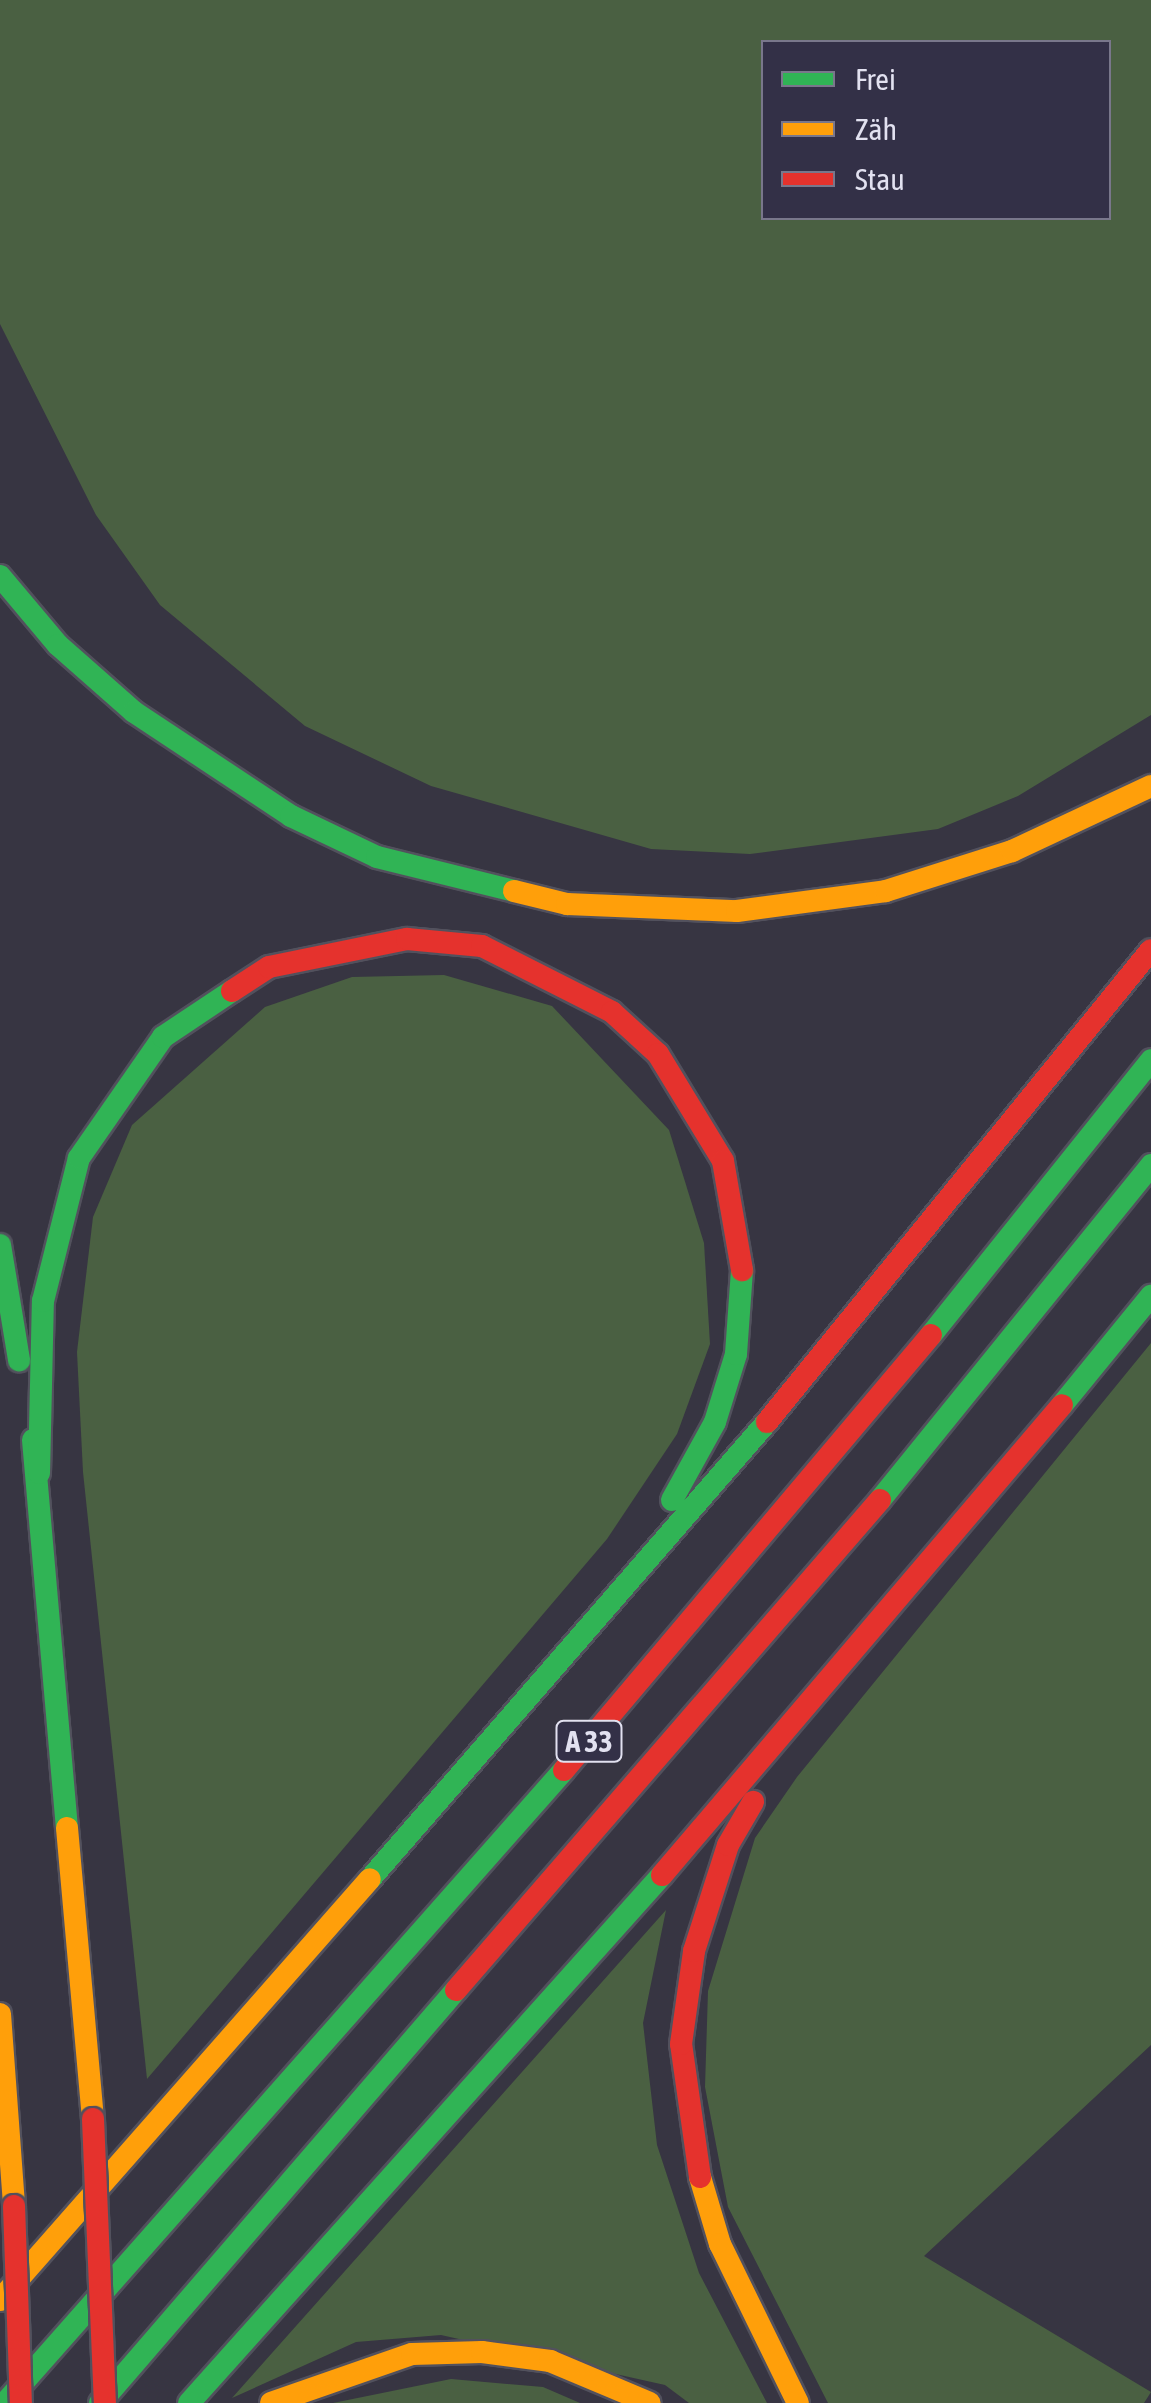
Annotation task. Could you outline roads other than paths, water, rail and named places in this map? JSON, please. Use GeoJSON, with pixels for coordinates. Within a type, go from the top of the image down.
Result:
{"type":"FeatureCollection","features":[{"type":"Feature","properties":{"kind":"highway"},"geometry":{"type":"LineString","coordinates":[[0,576],[58,645],[134,712],[291,816],[378,857],[567,904],[737,911],[886,892],[1012,851],[1151,786]]}},
{"type":"Feature","properties":{"kind":"highway"},"geometry":{"type":"LineString","coordinates":[[39,1473],[43,1301],[58,1220],[79,1158],[164,1036],[269,967],[344,945],[482,946],[554,975],[658,1054],[724,1161],[738,1218],[736,1354],[720,1405],[618,1591]]}},
{"type":"Feature","properties":{"kind":"highway"},"geometry":{"type":"LineString","coordinates":[[0,2300],[618,1591],[718,1483],[1151,950]]}},
{"type":"Feature","properties":{"kind":"highway","name":"A 33"},"geometry":{"type":"LineString","coordinates":[[5,2403],[344,2029],[872,1408],[1151,1060]]}},
{"type":"Feature","properties":{"kind":"highway","name":"A 33"},"geometry":{"type":"LineString","coordinates":[[103,2403],[922,1452],[1151,1164]]}},
{"type":"Feature","properties":{"kind":"highway"},"geometry":{"type":"LineString","coordinates":[[0,1245],[39,1473],[92,2119],[103,2403]]}},
{"type":"Feature","properties":{"kind":"highway"},"geometry":{"type":"LineString","coordinates":[[189,2403],[819,1700],[1151,1296]]}},
{"type":"Feature","properties":{"kind":"highway"},"geometry":{"type":"LineString","coordinates":[[798,2403],[720,2244],[691,2146],[680,2044],[694,1951],[728,1845],[819,1700]]}},
{"type":"Feature","properties":{"kind":"highway"},"geometry":{"type":"LineString","coordinates":[[0,2014],[14,2206],[21,2403]]}},
{"type":"Feature","properties":{"kind":"highway"},"geometry":{"type":"LineString","coordinates":[[270,2403],[412,2354],[482,2352],[565,2366],[650,2403]]}}]}
